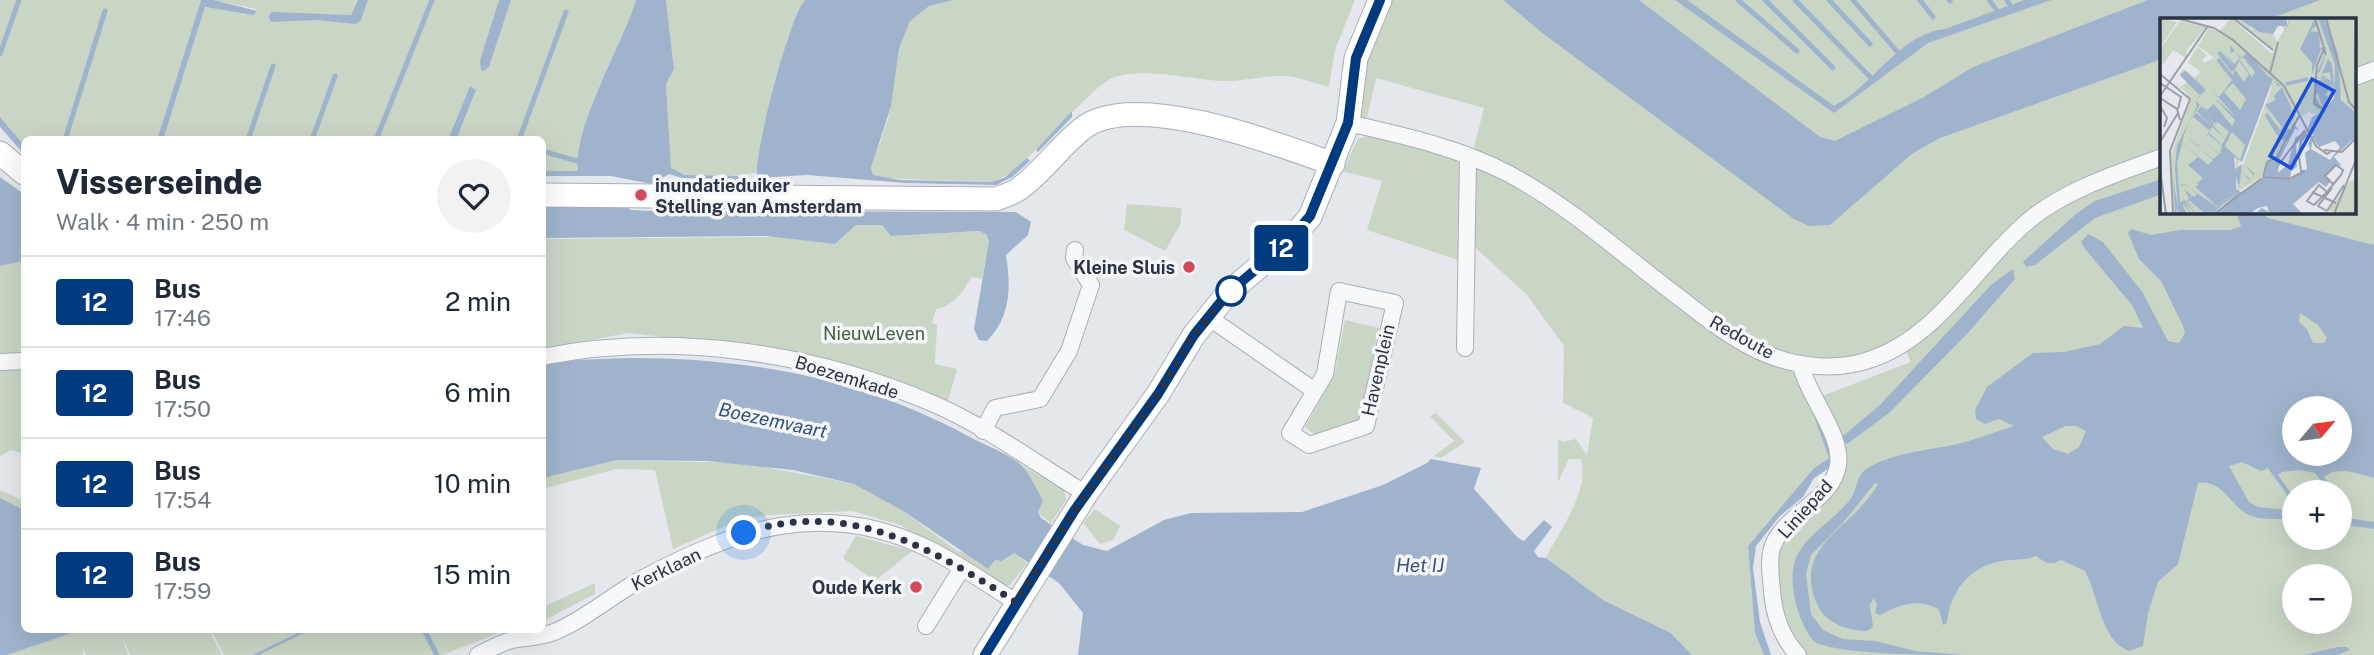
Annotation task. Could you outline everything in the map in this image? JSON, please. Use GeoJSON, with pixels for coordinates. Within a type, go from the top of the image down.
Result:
{"type":"FeatureCollection","features":[{"type":"Feature","properties":{"kind":"street"},"geometry":{"type":"LineString","coordinates":[[985,655],[1063,528],[1158,394],[1208,317],[1228,293],[1302,227],[1333,164],[1348,123],[1356,58],[1380,0]]}},
{"type":"Feature","properties":{"kind":"street"},"geometry":{"type":"LineString","coordinates":[[2356,77],[2374,70]]}},
{"type":"Feature","properties":{"kind":"street"},"geometry":{"type":"LineString","coordinates":[[546,195],[996,198],[1019,189],[1088,125],[1122,115],[1166,117],[1213,125],[1333,164]]}},
{"type":"Feature","properties":{"kind":"street","name":"Redoute"},"geometry":{"type":"LineString","coordinates":[[1348,123],[1397,134],[1507,173],[1558,204],[1698,312],[1745,343],[1801,365],[1850,364],[1892,350],[1931,322],[2034,216],[2073,193],[2160,158]]}},
{"type":"Feature","properties":{"kind":"street"},"geometry":{"type":"LineString","coordinates":[[0,153],[21,170]]}},
{"type":"Feature","properties":{"kind":"street"},"geometry":{"type":"LineString","coordinates":[[1465,348],[1468,157]]}},
{"type":"Feature","properties":{"kind":"street"},"geometry":{"type":"LineString","coordinates":[[983,431],[995,408],[1040,399],[1069,351],[1091,285],[1074,258],[1075,250]]}},
{"type":"Feature","properties":{"kind":"street","name":"Havenplein"},"geometry":{"type":"LineString","coordinates":[[1339,291],[1395,303],[1366,426],[1309,445],[1290,433],[1315,391],[1325,374],[1339,291]]}},
{"type":"Feature","properties":{"kind":"street"},"geometry":{"type":"LineString","coordinates":[[1208,317],[1315,391]]}},
{"type":"Feature","properties":{"kind":"street","name":"Boezemkade"},"geometry":{"type":"LineString","coordinates":[[546,356],[621,345],[738,350],[833,369],[935,405],[1086,494]]}},
{"type":"Feature","properties":{"kind":"street"},"geometry":{"type":"LineString","coordinates":[[0,362],[21,361]]}},
{"type":"Feature","properties":{"kind":"street","name":"Liniepad"},"geometry":{"type":"LineString","coordinates":[[1798,655],[1783,636],[1774,611],[1770,568],[1772,549],[1787,525],[1830,484],[1839,461],[1836,445],[1801,365]]}},
{"type":"Feature","properties":{"kind":"street","name":"Kerklaan"},"geometry":{"type":"LineString","coordinates":[[478,655],[511,640],[532,647],[642,579],[728,539],[761,528],[837,522],[870,528],[928,548],[962,568],[1022,593]]}},
{"type":"Feature","properties":{"kind":"street"},"geometry":{"type":"LineString","coordinates":[[926,626],[962,568]]}},
{"type":"Feature","properties":{"kind":"green space"},"geometry":{"type":"Polygon","coordinates":[[[0,0],[201,0],[158,136],[21,136],[21,142],[0,117],[0,0]]]}},
{"type":"Feature","properties":{"kind":"green space"},"geometry":{"type":"Polygon","coordinates":[[[214,0],[358,0],[351,15],[268,14],[269,20],[361,20],[368,0],[499,0],[480,60],[489,67],[511,0],[636,0],[590,108],[579,151],[578,171],[546,171],[546,136],[458,136],[476,90],[470,86],[450,136],[164,136],[205,7],[253,15],[256,9],[214,0]]]}},
{"type":"Feature","properties":{"kind":"green space"},"geometry":{"type":"Polygon","coordinates":[[[666,0],[805,0],[787,39],[756,173],[698,176],[686,175],[671,168],[666,83],[674,69],[666,0]]]}},
{"type":"Feature","properties":{"kind":"green space"},"geometry":{"type":"Polygon","coordinates":[[[954,0],[1355,0],[1335,50],[1329,87],[1284,76],[1223,81],[1147,73],[1118,76],[1094,91],[1032,154],[1002,177],[990,182],[879,178],[873,175],[871,168],[888,119],[899,50],[910,20],[929,6],[954,0]]]}},
{"type":"Feature","properties":{"kind":"green space"},"geometry":{"type":"Polygon","coordinates":[[[1390,0],[2374,0],[2374,65],[2356,72],[2356,18],[2160,18],[2160,151],[2069,189],[1924,322],[1875,353],[1822,361],[1759,346],[1473,151],[1484,108],[1376,78],[1366,123],[1359,119],[1361,74],[1390,0]]]}},
{"type":"Feature","properties":{"kind":"green space"},"geometry":{"type":"Polygon","coordinates":[[[2374,75],[2374,655],[1806,655],[1797,645],[1783,616],[1776,581],[1776,565],[1784,538],[1801,518],[1834,488],[1822,396],[1911,362],[1905,349],[2007,247],[2054,206],[2160,162],[2160,214],[2356,214],[2356,81],[2374,75]]]}},
{"type":"Feature","properties":{"kind":"green space"},"geometry":{"type":"Polygon","coordinates":[[[1369,135],[1468,163],[1525,188],[1789,368],[1799,378],[1829,451],[1829,458],[1814,468],[1748,546],[1755,633],[1764,655],[1692,655],[1671,633],[1603,600],[1546,558],[1578,497],[1583,471],[1581,459],[1569,459],[1558,482],[1558,439],[1563,442],[1576,439],[1587,455],[1593,418],[1563,403],[1564,346],[1527,295],[1463,236],[1461,261],[1367,230],[1382,181],[1342,171],[1358,139],[1369,135]]]}},
{"type":"Feature","properties":{"kind":"green space"},"geometry":{"type":"Polygon","coordinates":[[[1127,204],[1182,208],[1180,225],[1165,251],[1124,230],[1127,204]]]}},
{"type":"Feature","properties":{"kind":"green space","name":"NieuwLeven"},"geometry":{"type":"Polygon","coordinates":[[[856,225],[882,225],[891,236],[979,231],[986,233],[989,241],[982,279],[971,277],[957,298],[936,309],[932,323],[937,324],[935,364],[957,369],[948,401],[907,383],[822,359],[742,346],[628,333],[546,348],[546,239],[778,237],[835,244],[856,225]]]}},
{"type":"Feature","properties":{"kind":"green space"},"geometry":{"type":"Polygon","coordinates":[[[21,262],[21,356],[0,357],[0,266],[21,262]]]}},
{"type":"Feature","properties":{"kind":"green space"},"geometry":{"type":"Polygon","coordinates":[[[1345,320],[1379,328],[1359,422],[1316,435],[1305,427],[1334,376],[1345,320]]]}},
{"type":"Feature","properties":{"kind":"green space"},"geometry":{"type":"Polygon","coordinates":[[[21,367],[21,453],[11,450],[0,456],[0,368],[21,367]]]}},
{"type":"Feature","properties":{"kind":"green space"},"geometry":{"type":"Polygon","coordinates":[[[1436,413],[1465,442],[1441,458],[1434,456],[1454,441],[1430,416],[1436,413]]]}},
{"type":"Feature","properties":{"kind":"green space"},"geometry":{"type":"Polygon","coordinates":[[[617,460],[744,463],[855,484],[905,512],[957,551],[1003,561],[1014,553],[1027,563],[1010,585],[998,586],[900,525],[852,511],[769,515],[739,520],[673,549],[655,470],[616,469],[546,488],[546,477],[617,460]]]}},
{"type":"Feature","properties":{"kind":"green space"},"geometry":{"type":"Polygon","coordinates":[[[1020,464],[1064,490],[1066,500],[1051,523],[1037,512],[1043,500],[1020,464]]]}},
{"type":"Feature","properties":{"kind":"green space"},"geometry":{"type":"Polygon","coordinates":[[[0,490],[21,500],[21,508],[0,498],[0,490]]]}},
{"type":"Feature","properties":{"kind":"green space"},"geometry":{"type":"Polygon","coordinates":[[[1095,509],[1120,526],[1113,540],[1100,544],[1083,523],[1095,509]]]}},
{"type":"Feature","properties":{"kind":"green space"},"geometry":{"type":"Polygon","coordinates":[[[856,536],[912,551],[875,581],[843,558],[856,536]]]}},
{"type":"Feature","properties":{"kind":"green space"},"geometry":{"type":"Polygon","coordinates":[[[595,583],[595,594],[546,619],[546,606],[595,583]]]}},
{"type":"Feature","properties":{"kind":"green space"},"geometry":{"type":"Polygon","coordinates":[[[72,633],[211,633],[222,655],[130,655],[121,634],[128,655],[86,655],[83,649],[83,655],[7,655],[72,633]]]}},
{"type":"Feature","properties":{"kind":"green space"},"geometry":{"type":"Polygon","coordinates":[[[213,633],[298,633],[252,655],[224,655],[213,633]]]}},
{"type":"Feature","properties":{"kind":"green space"},"geometry":{"type":"Polygon","coordinates":[[[498,633],[443,655],[259,655],[302,634],[498,633]]]}},
{"type":"Feature","properties":{"kind":"water"},"geometry":{"type":"Polygon","coordinates":[[[201,0],[214,0],[257,11],[253,15],[205,7],[164,136],[158,136],[201,0]]]}},
{"type":"Feature","properties":{"kind":"water"},"geometry":{"type":"Polygon","coordinates":[[[358,0],[368,0],[361,20],[356,24],[316,20],[271,22],[268,16],[272,12],[351,15],[358,0]]]}},
{"type":"Feature","properties":{"kind":"water"},"geometry":{"type":"Polygon","coordinates":[[[499,0],[511,0],[489,67],[484,71],[481,70],[480,60],[499,0]]]}},
{"type":"Feature","properties":{"kind":"water"},"geometry":{"type":"Polygon","coordinates":[[[636,0],[666,0],[674,69],[666,84],[671,168],[685,175],[738,176],[739,180],[682,178],[669,174],[652,184],[611,176],[546,176],[546,171],[578,171],[578,152],[590,110],[636,0]]]}},
{"type":"Feature","properties":{"kind":"water"},"geometry":{"type":"Polygon","coordinates":[[[805,0],[954,0],[929,6],[910,21],[899,49],[891,106],[871,168],[873,175],[900,180],[991,182],[1004,178],[1027,158],[1030,161],[1012,177],[996,185],[906,183],[807,175],[757,178],[761,143],[774,86],[798,11],[805,0]]]}},
{"type":"Feature","properties":{"kind":"water"},"geometry":{"type":"Polygon","coordinates":[[[1503,0],[1639,0],[1820,137],[1835,141],[1924,97],[1973,67],[2148,0],[2320,0],[2272,18],[2160,18],[2160,60],[1940,138],[1913,153],[1830,225],[1809,226],[1794,219],[1541,32],[1503,0]]]}},
{"type":"Feature","properties":{"kind":"water"},"geometry":{"type":"Polygon","coordinates":[[[1675,0],[1687,0],[1834,106],[1861,87],[1914,40],[2024,0],[2051,0],[1928,43],[1834,113],[1675,0]]]}},
{"type":"Feature","properties":{"kind":"water"},"geometry":{"type":"Polygon","coordinates":[[[470,86],[476,90],[458,136],[450,136],[470,86]]]}},
{"type":"Feature","properties":{"kind":"water"},"geometry":{"type":"Polygon","coordinates":[[[1072,111],[1072,117],[1038,152],[1036,150],[1072,111]]]}},
{"type":"Feature","properties":{"kind":"water"},"geometry":{"type":"Polygon","coordinates":[[[0,117],[21,142],[21,151],[0,127],[0,117]]]}},
{"type":"Feature","properties":{"kind":"water"},"geometry":{"type":"Polygon","coordinates":[[[0,177],[21,192],[21,262],[0,266],[0,177]]]}},
{"type":"Feature","properties":{"kind":"water"},"geometry":{"type":"Polygon","coordinates":[[[2160,180],[2160,195],[2095,218],[2035,265],[2026,267],[2023,262],[2077,213],[2095,201],[2160,180]]]}},
{"type":"Feature","properties":{"kind":"water"},"geometry":{"type":"Polygon","coordinates":[[[546,207],[627,207],[631,210],[653,211],[1016,212],[1031,222],[1028,235],[1006,255],[1009,290],[1005,312],[987,341],[979,340],[974,329],[989,241],[986,234],[979,231],[891,236],[882,225],[856,225],[835,244],[766,236],[546,238],[546,207]]]}},
{"type":"Feature","properties":{"kind":"water"},"geometry":{"type":"Polygon","coordinates":[[[2237,214],[2263,214],[2268,218],[2374,245],[2374,478],[2341,471],[2329,473],[2324,477],[2326,480],[2321,480],[2315,473],[2300,470],[2278,475],[2282,480],[2282,488],[2268,468],[2261,471],[2242,462],[2229,466],[2249,502],[2258,507],[2282,510],[2282,520],[2254,517],[2243,511],[2214,485],[2198,483],[2178,564],[2158,582],[2148,613],[2143,646],[2129,651],[2119,645],[2106,627],[2085,571],[2061,560],[2048,563],[2036,556],[1991,564],[1971,574],[1957,591],[1947,623],[1943,625],[1939,609],[1923,604],[1909,604],[1880,615],[1875,613],[1877,604],[1874,598],[1870,605],[1873,627],[1867,631],[1831,621],[1817,604],[1811,583],[1812,566],[1829,538],[1867,500],[1878,484],[1875,483],[1842,524],[1811,555],[1806,574],[1811,614],[1823,630],[1843,639],[1875,641],[1915,651],[1963,655],[1866,652],[1816,643],[1799,615],[1793,589],[1796,558],[1812,536],[1849,501],[1863,472],[1897,456],[1961,443],[2014,426],[1999,419],[1985,424],[1976,419],[1975,410],[1987,387],[2033,353],[2064,352],[2100,344],[2124,326],[2143,328],[2132,305],[2085,249],[2081,242],[2088,234],[2103,242],[2143,293],[2168,341],[2179,343],[2185,333],[2183,326],[2161,281],[2139,259],[2128,233],[2131,229],[2151,235],[2180,230],[2230,230],[2241,226],[2237,214]],[[2300,313],[2299,322],[2307,329],[2313,343],[2324,343],[2327,338],[2318,325],[2300,313]],[[2066,426],[2042,437],[2053,449],[2068,454],[2079,447],[2086,431],[2076,426],[2066,426]]]}},
{"type":"Feature","properties":{"kind":"water"},"geometry":{"type":"Polygon","coordinates":[[[2013,269],[2015,279],[1967,334],[1889,413],[1847,444],[1843,436],[1880,405],[1991,285],[2013,269]]]}},
{"type":"Feature","properties":{"kind":"water"},"geometry":{"type":"Polygon","coordinates":[[[674,359],[761,367],[803,375],[886,399],[1002,452],[1020,464],[1043,500],[1038,512],[1041,518],[1083,545],[1107,551],[1164,520],[1191,513],[1302,512],[1383,485],[1431,459],[1481,468],[1474,489],[1518,538],[1524,541],[1544,520],[1552,527],[1534,551],[1538,557],[1546,558],[1603,600],[1671,633],[1692,655],[1078,655],[1083,613],[1059,583],[1014,553],[1002,561],[995,560],[988,569],[905,512],[854,484],[793,470],[707,461],[617,460],[546,477],[546,365],[574,360],[674,359]]]}},
{"type":"Feature","properties":{"kind":"water"},"geometry":{"type":"Polygon","coordinates":[[[1809,402],[1827,433],[1834,465],[1814,478],[1803,497],[1780,516],[1756,546],[1753,568],[1760,622],[1771,655],[1764,655],[1755,633],[1748,546],[1814,468],[1829,458],[1809,402]]]}},
{"type":"Feature","properties":{"kind":"water"},"geometry":{"type":"Polygon","coordinates":[[[0,498],[21,508],[21,633],[72,633],[0,655],[0,498]]]}},
{"type":"Feature","properties":{"kind":"water"},"geometry":{"type":"Polygon","coordinates":[[[2352,519],[2374,522],[2374,529],[2352,526],[2352,519]]]}},
{"type":"Feature","properties":{"kind":"water"},"geometry":{"type":"Polygon","coordinates":[[[298,633],[307,633],[259,655],[252,655],[298,633]]]}},
{"type":"Feature","properties":{"kind":"water"},"geometry":{"type":"Polygon","coordinates":[[[2338,647],[2350,650],[2337,655],[2304,655],[2338,647]]]}},
{"type":"Feature","properties":{"kind":"waterway"},"geometry":{"type":"LineString","coordinates":[[0,54],[19,0]]}},
{"type":"Feature","properties":{"kind":"waterway"},"geometry":{"type":"LineString","coordinates":[[378,136],[432,0]]}},
{"type":"Feature","properties":{"kind":"waterway"},"geometry":{"type":"LineString","coordinates":[[1738,0],[1797,51]]}},
{"type":"Feature","properties":{"kind":"waterway"},"geometry":{"type":"LineString","coordinates":[[1765,0],[1833,68]]}},
{"type":"Feature","properties":{"kind":"waterway"},"geometry":{"type":"LineString","coordinates":[[1795,0],[1871,78]]}},
{"type":"Feature","properties":{"kind":"waterway"},"geometry":{"type":"LineString","coordinates":[[1829,0],[1870,44]]}},
{"type":"Feature","properties":{"kind":"waterway"},"geometry":{"type":"LineString","coordinates":[[1853,0],[1899,54]]}},
{"type":"Feature","properties":{"kind":"waterway"},"geometry":{"type":"LineString","coordinates":[[1920,0],[1933,17]]}},
{"type":"Feature","properties":{"kind":"waterway"},"geometry":{"type":"LineString","coordinates":[[1989,0],[1996,9]]}},
{"type":"Feature","properties":{"kind":"waterway"},"geometry":{"type":"LineString","coordinates":[[2007,0],[2010,5]]}},
{"type":"Feature","properties":{"kind":"waterway"},"geometry":{"type":"LineString","coordinates":[[66,136],[105,11]]}},
{"type":"Feature","properties":{"kind":"waterway"},"geometry":{"type":"LineString","coordinates":[[520,136],[566,12]]}},
{"type":"Feature","properties":{"kind":"waterway"},"geometry":{"type":"LineString","coordinates":[[249,136],[273,66]]}},
{"type":"Feature","properties":{"kind":"waterway"},"geometry":{"type":"LineString","coordinates":[[313,136],[335,76]]}},
{"type":"Feature","properties":{"kind":"waterway"},"geometry":{"type":"LineString","coordinates":[[546,152],[577,161]]}},
{"type":"Feature","properties":{"kind":"waterway"},"geometry":{"type":"LineString","coordinates":[[426,633],[437,655]]}},
{"type":"Feature","properties":{"kind":"bus line","name":"12"},"geometry":{"type":"LineString","coordinates":[[985,655],[1074,511],[1158,394],[1194,335],[1228,293],[1287,243],[1310,216],[1348,123],[1353,72],[1359,45],[1380,0]]}},
{"type":"Feature","properties":{"kind":"place","name":"inundatieduiker Stelling van Amsterdam"},"geometry":{"type":"Point","coordinates":[641,195]}},
{"type":"Feature","properties":{"kind":"place","name":"Kleine Sluis"},"geometry":{"type":"Point","coordinates":[1189,267]}},
{"type":"Feature","properties":{"kind":"place","name":"Oude Kerk"},"geometry":{"type":"Point","coordinates":[916,587]}},
{"type":"Feature","properties":{"kind":"route"},"geometry":{"type":"LineString","coordinates":[[744,533],[800,522],[837,522],[870,528],[928,548],[1016,602],[1086,494],[1158,394],[1194,335],[1231,291]]}},
{"type":"Feature","properties":{"kind":"water label","name":"Boezemvaart"},"geometry":{"type":"Point","coordinates":[773,420]}},
{"type":"Feature","properties":{"kind":"water label","name":"Het IJ"},"geometry":{"type":"Point","coordinates":[1420,565]}}]}
